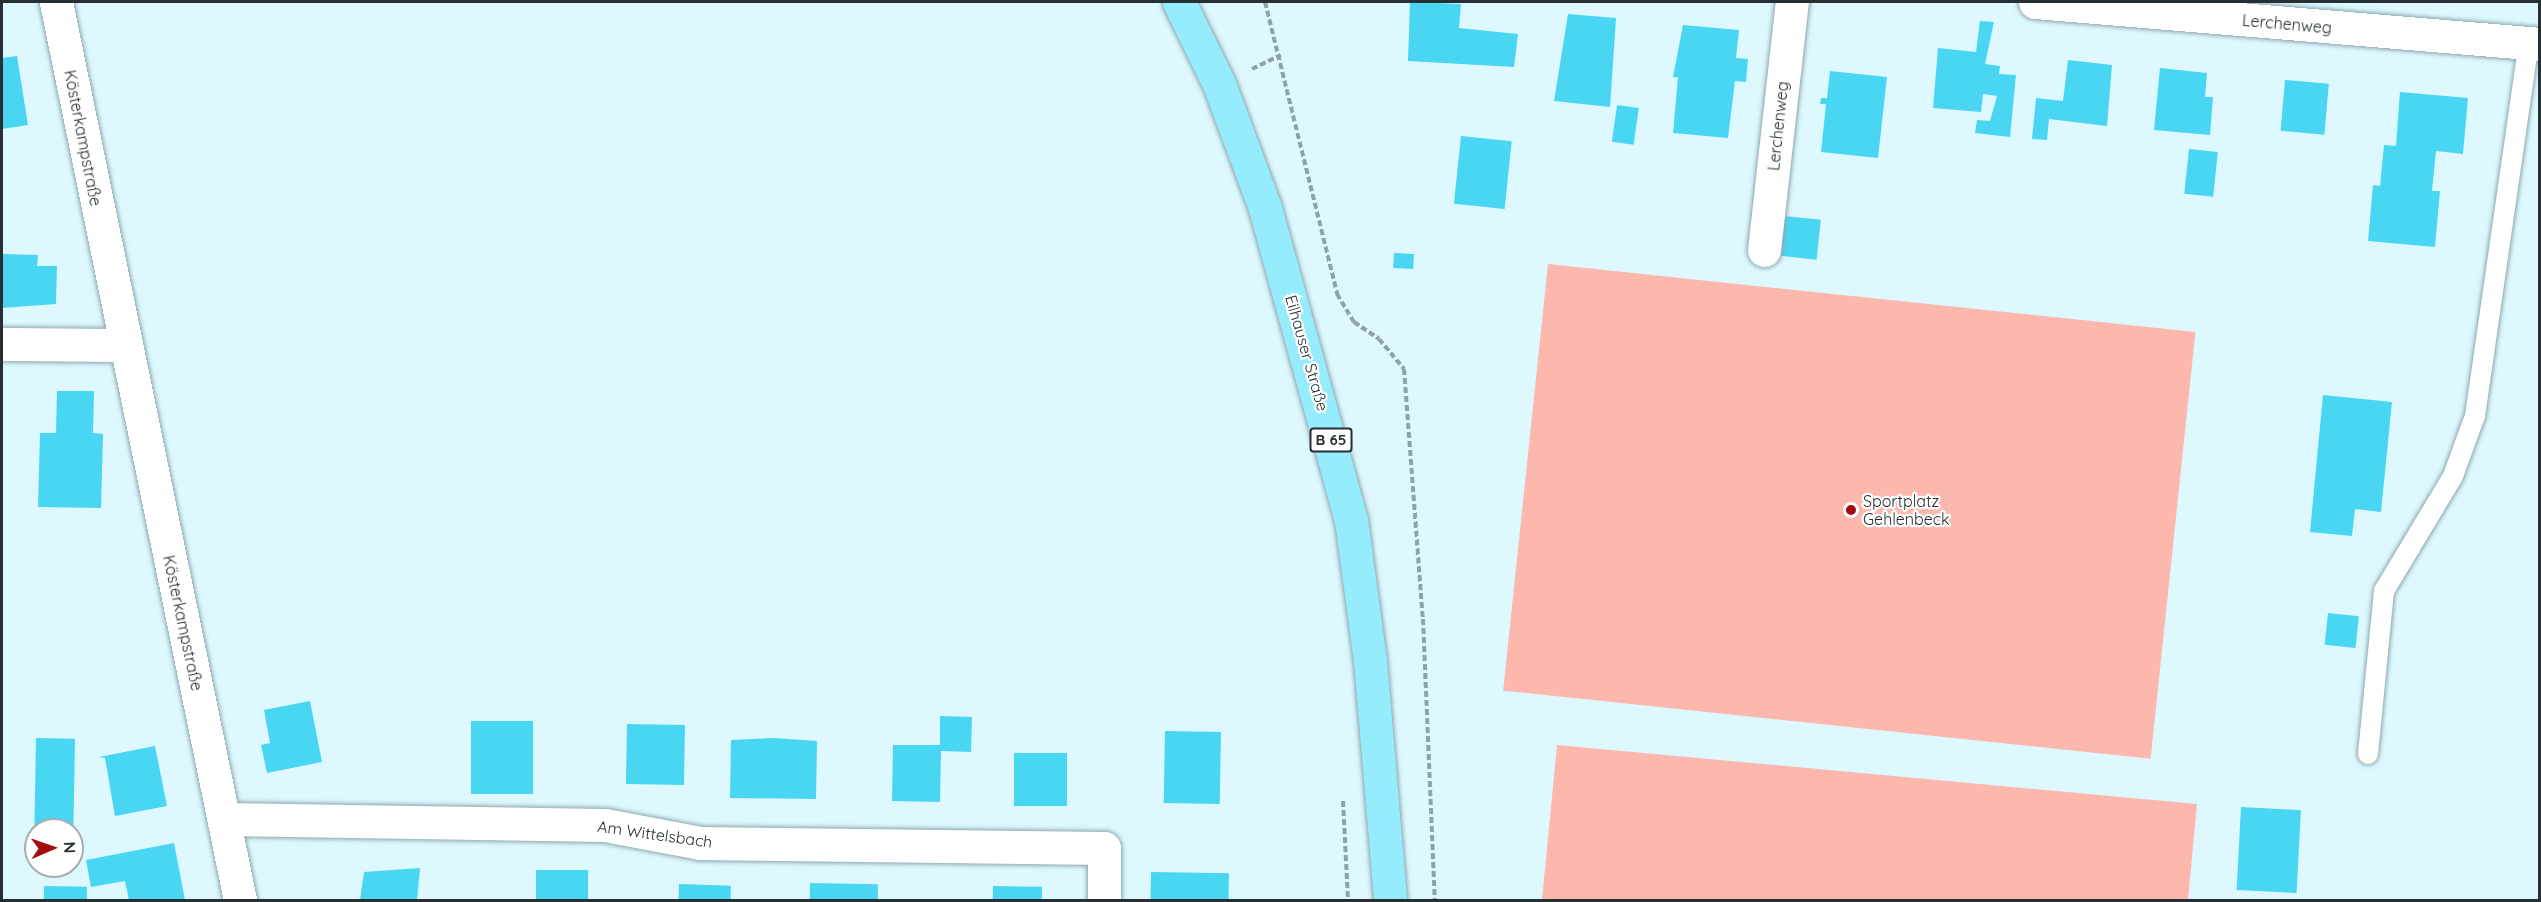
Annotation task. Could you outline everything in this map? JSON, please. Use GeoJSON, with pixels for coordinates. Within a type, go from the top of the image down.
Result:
{"type":"FeatureCollection","features":[{"type":"Feature","properties":{"kind":"main road","name":"Eilhauser Straße"},"geometry":{"type":"LineString","coordinates":[[1179,2],[1219,84],[1265,208],[1351,520],[1370,660],[1390,900]]}},
{"type":"Feature","properties":{"kind":"street","name":"Kösterkampstraße"},"geometry":{"type":"LineString","coordinates":[[56,2],[123,345],[225,819],[240,900]]}},
{"type":"Feature","properties":{"kind":"street","name":"Lerchenweg"},"geometry":{"type":"LineString","coordinates":[[1764,250],[1792,2]]}},
{"type":"Feature","properties":{"kind":"street","name":"Lerchenweg"},"geometry":{"type":"LineString","coordinates":[[2035,2],[2534,43]]}},
{"type":"Feature","properties":{"kind":"street"},"geometry":{"type":"LineString","coordinates":[[2,344],[123,345]]}},
{"type":"Feature","properties":{"kind":"street","name":"Am Wittelsbach"},"geometry":{"type":"LineString","coordinates":[[225,819],[606,825],[700,843],[1104,848],[1104,900]]}},
{"type":"Feature","properties":{"kind":"lane"},"geometry":{"type":"LineString","coordinates":[[2368,754],[2385,591],[2453,476],[2475,417],[2534,43]]}},
{"type":"Feature","properties":{"kind":"path"},"geometry":{"type":"LineString","coordinates":[[1265,2],[1337,294],[1354,322],[1378,339],[1404,369],[1423,619],[1434,900]]}},
{"type":"Feature","properties":{"kind":"path"},"geometry":{"type":"LineString","coordinates":[[1342,793],[1348,900]]}},
{"type":"Feature","properties":{"kind":"shaded area","name":"Sportplatz Gehlenbeck"},"geometry":{"type":"Polygon","coordinates":[[[1548,264],[2195,332],[2151,759],[1503,691],[1548,264]]]}},
{"type":"Feature","properties":{"kind":"shaded area"},"geometry":{"type":"Polygon","coordinates":[[[1557,745],[2197,804],[2188,900],[1542,900],[1557,745]]]}},
{"type":"Feature","properties":{"kind":"building"},"geometry":{"type":"Polygon","coordinates":[[[1410,2],[1461,4],[1459,28],[1518,34],[1514,67],[1408,61],[1410,2]]]}},
{"type":"Feature","properties":{"kind":"building"},"geometry":{"type":"Polygon","coordinates":[[[1568,14],[1616,18],[1610,107],[1554,101],[1568,14]]]}},
{"type":"Feature","properties":{"kind":"building"},"geometry":{"type":"Polygon","coordinates":[[[1980,21],[1994,22],[1985,64],[2000,66],[1999,74],[2016,75],[2010,137],[1975,133],[1977,120],[1990,121],[1997,96],[1983,94],[1981,112],[1933,108],[1938,48],[1976,52],[1980,21]]]}},
{"type":"Feature","properties":{"kind":"building"},"geometry":{"type":"Polygon","coordinates":[[[1683,25],[1739,30],[1736,58],[1748,59],[1746,82],[1735,81],[1728,138],[1673,133],[1678,77],[1673,77],[1683,25]]]}},
{"type":"Feature","properties":{"kind":"building"},"geometry":{"type":"Polygon","coordinates":[[[17,56],[28,125],[2,129],[2,58],[17,56]]]}},
{"type":"Feature","properties":{"kind":"building"},"geometry":{"type":"Polygon","coordinates":[[[2068,60],[2112,65],[2107,126],[2049,119],[2047,140],[2032,139],[2036,98],[2063,101],[2068,60]]]}},
{"type":"Feature","properties":{"kind":"building"},"geometry":{"type":"Polygon","coordinates":[[[2160,68],[2207,73],[2205,97],[2213,97],[2210,135],[2154,130],[2160,68]]]}},
{"type":"Feature","properties":{"kind":"building"},"geometry":{"type":"Polygon","coordinates":[[[1830,71],[1887,77],[1878,158],[1821,152],[1826,104],[1820,104],[1821,98],[1827,98],[1830,71]]]}},
{"type":"Feature","properties":{"kind":"building"},"geometry":{"type":"Polygon","coordinates":[[[2285,80],[2329,84],[2324,135],[2281,131],[2285,80]]]}},
{"type":"Feature","properties":{"kind":"building"},"geometry":{"type":"Polygon","coordinates":[[[2400,92],[2468,98],[2463,154],[2436,151],[2432,191],[2440,191],[2435,247],[2368,241],[2373,185],[2380,186],[2384,145],[2396,146],[2400,92]]]}},
{"type":"Feature","properties":{"kind":"building"},"geometry":{"type":"Polygon","coordinates":[[[1617,105],[1639,108],[1634,145],[1612,142],[1617,105]]]}},
{"type":"Feature","properties":{"kind":"building"},"geometry":{"type":"Polygon","coordinates":[[[1461,136],[1512,141],[1505,209],[1454,204],[1461,136]]]}},
{"type":"Feature","properties":{"kind":"building"},"geometry":{"type":"Polygon","coordinates":[[[2189,149],[2218,152],[2213,197],[2184,194],[2189,149]]]}},
{"type":"Feature","properties":{"kind":"building"},"geometry":{"type":"Polygon","coordinates":[[[1784,216],[1821,220],[1817,260],[1780,256],[1784,216]]]}},
{"type":"Feature","properties":{"kind":"building"},"geometry":{"type":"Polygon","coordinates":[[[1394,253],[1414,254],[1413,269],[1393,268],[1394,253]]]}},
{"type":"Feature","properties":{"kind":"building"},"geometry":{"type":"Polygon","coordinates":[[[2,254],[38,255],[37,266],[57,266],[56,304],[2,308],[2,254]]]}},
{"type":"Feature","properties":{"kind":"building"},"geometry":{"type":"Polygon","coordinates":[[[57,391],[94,391],[93,433],[103,434],[101,508],[38,507],[40,433],[56,433],[57,391]]]}},
{"type":"Feature","properties":{"kind":"building"},"geometry":{"type":"Polygon","coordinates":[[[2323,395],[2392,402],[2381,512],[2355,509],[2352,536],[2310,532],[2323,395]]]}},
{"type":"Feature","properties":{"kind":"building"},"geometry":{"type":"Polygon","coordinates":[[[2328,613],[2359,616],[2355,648],[2325,645],[2328,613]]]}},
{"type":"Feature","properties":{"kind":"building"},"geometry":{"type":"Polygon","coordinates":[[[310,701],[322,762],[267,773],[261,745],[270,743],[264,710],[310,701]]]}},
{"type":"Feature","properties":{"kind":"building"},"geometry":{"type":"Polygon","coordinates":[[[940,716],[972,717],[971,752],[941,751],[940,802],[892,801],[893,745],[940,745],[940,716]]]}},
{"type":"Feature","properties":{"kind":"building"},"geometry":{"type":"Polygon","coordinates":[[[471,721],[533,721],[533,794],[471,794],[471,721]]]}},
{"type":"Feature","properties":{"kind":"building"},"geometry":{"type":"Polygon","coordinates":[[[627,724],[685,725],[684,785],[626,784],[627,724]]]}},
{"type":"Feature","properties":{"kind":"building"},"geometry":{"type":"Polygon","coordinates":[[[1165,731],[1221,732],[1220,804],[1164,803],[1165,731]]]}},
{"type":"Feature","properties":{"kind":"building"},"geometry":{"type":"Polygon","coordinates":[[[36,738],[75,739],[74,818],[35,818],[36,738]]]}},
{"type":"Feature","properties":{"kind":"building"},"geometry":{"type":"Polygon","coordinates":[[[774,738],[817,741],[816,799],[730,798],[731,740],[774,738]]]}},
{"type":"Feature","properties":{"kind":"building"},"geometry":{"type":"Polygon","coordinates":[[[155,746],[167,806],[115,816],[105,758],[99,757],[155,746]]]}},
{"type":"Feature","properties":{"kind":"building"},"geometry":{"type":"Polygon","coordinates":[[[1014,753],[1067,753],[1067,806],[1014,806],[1014,753]]]}},
{"type":"Feature","properties":{"kind":"building"},"geometry":{"type":"Polygon","coordinates":[[[2241,807],[2301,810],[2297,893],[2237,890],[2241,807]]]}},
{"type":"Feature","properties":{"kind":"building"},"geometry":{"type":"Polygon","coordinates":[[[174,843],[185,900],[129,900],[125,881],[91,887],[86,860],[174,843]]]}},
{"type":"Feature","properties":{"kind":"building"},"geometry":{"type":"Polygon","coordinates":[[[420,868],[417,900],[360,900],[364,872],[420,868]]]}},
{"type":"Feature","properties":{"kind":"building"},"geometry":{"type":"Polygon","coordinates":[[[536,870],[588,870],[588,900],[536,900],[536,870]]]}},
{"type":"Feature","properties":{"kind":"building"},"geometry":{"type":"Polygon","coordinates":[[[1151,872],[1229,873],[1229,900],[1151,900],[1151,872]]]}},
{"type":"Feature","properties":{"kind":"building"},"geometry":{"type":"Polygon","coordinates":[[[810,883],[878,884],[878,900],[810,900],[810,883]]]}},
{"type":"Feature","properties":{"kind":"building"},"geometry":{"type":"Polygon","coordinates":[[[679,884],[731,886],[730,900],[678,900],[679,884]]]}},
{"type":"Feature","properties":{"kind":"building"},"geometry":{"type":"Polygon","coordinates":[[[44,886],[87,887],[87,900],[44,900],[44,886]]]}},
{"type":"Feature","properties":{"kind":"building"},"geometry":{"type":"Polygon","coordinates":[[[993,886],[1042,887],[1042,900],[993,900],[993,886]]]}},
{"type":"Feature","properties":{"kind":"place","name":"Sportplatz Gehlenbeck"},"geometry":{"type":"Point","coordinates":[1851,510]}}]}
